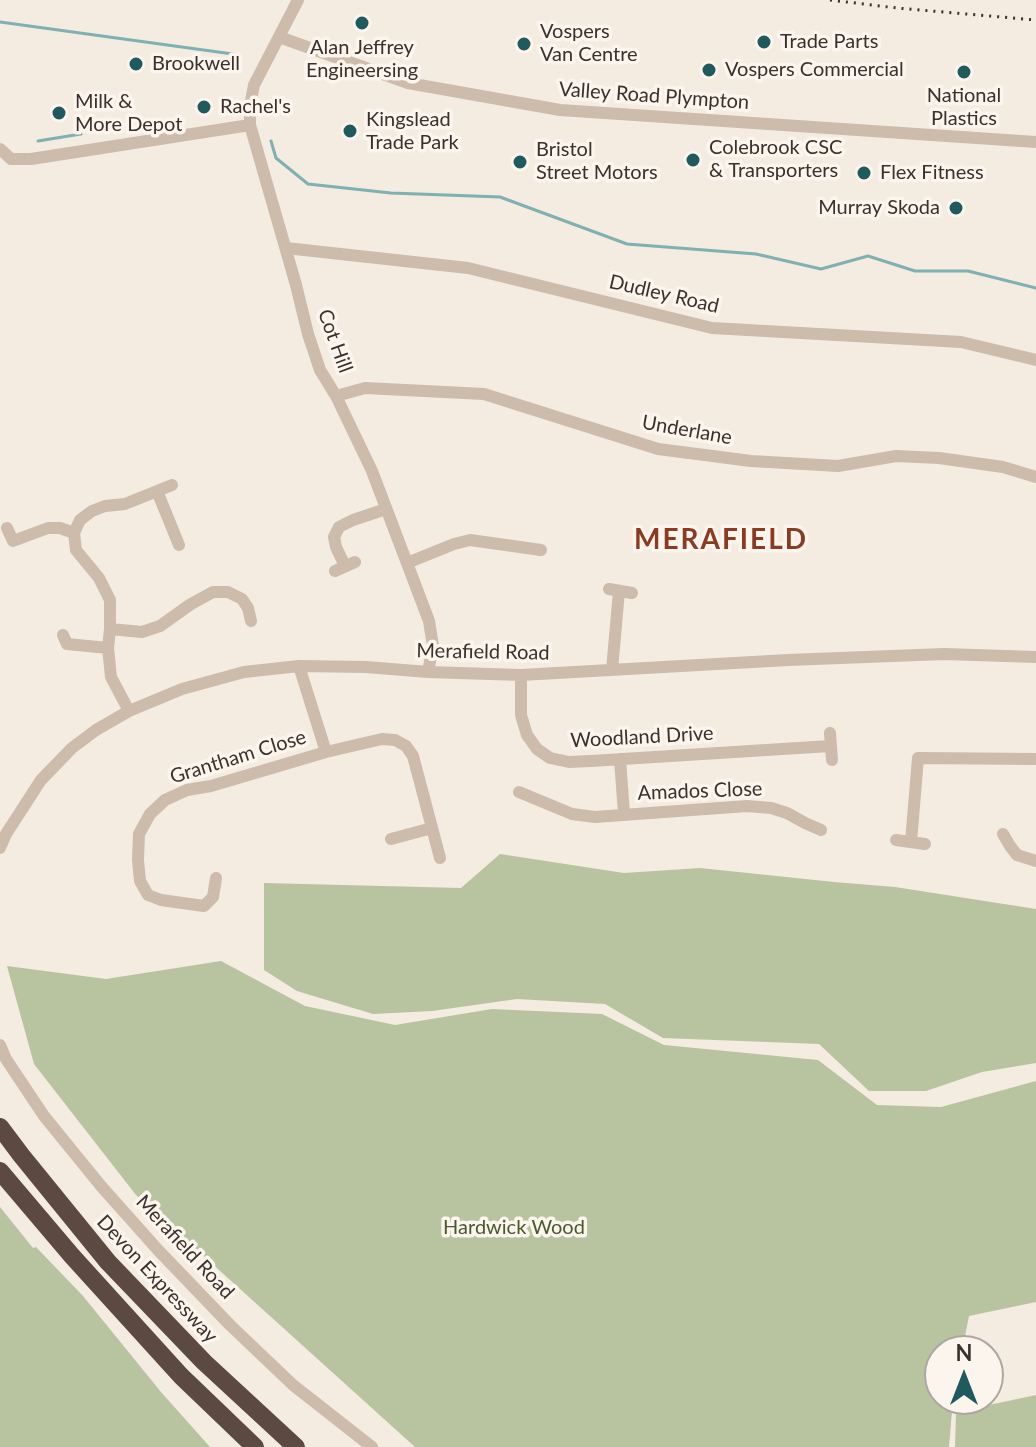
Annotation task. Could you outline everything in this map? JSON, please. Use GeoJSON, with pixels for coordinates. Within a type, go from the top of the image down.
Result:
{"type":"FeatureCollection","features":[{"type":"Feature","properties":{"kind":"highway","name":"Devon Expressway"},"geometry":{"type":"LineString","coordinates":[[0,1127],[108,1262],[204,1362],[296,1447]]}},
{"type":"Feature","properties":{"kind":"highway"},"geometry":{"type":"LineString","coordinates":[[0,1171],[181,1376],[255,1447]]}},
{"type":"Feature","properties":{"kind":"street","name":"Cot Hill"},"geometry":{"type":"LineString","coordinates":[[290,19],[298,0]]}},
{"type":"Feature","properties":{"kind":"street","name":"Cot Hill"},"geometry":{"type":"LineString","coordinates":[[305,0],[279,37],[254,85],[250,125],[318,363],[372,471],[429,621],[433,646],[428,672]]}},
{"type":"Feature","properties":{"kind":"street","name":"Valley Road Plympton"},"geometry":{"type":"LineString","coordinates":[[279,37],[408,83],[560,110],[1036,142]]}},
{"type":"Feature","properties":{"kind":"street"},"geometry":{"type":"LineString","coordinates":[[0,149],[11,159],[31,159],[250,125]]}},
{"type":"Feature","properties":{"kind":"street","name":"Dudley Road"},"geometry":{"type":"LineString","coordinates":[[286,248],[468,268],[712,328],[961,342],[1036,360]]}},
{"type":"Feature","properties":{"kind":"street","name":"Underlane"},"geometry":{"type":"LineString","coordinates":[[336,396],[365,388],[484,394],[658,449],[751,461],[838,466],[896,456],[939,458],[1003,467],[1036,477]]}},
{"type":"Feature","properties":{"kind":"street"},"geometry":{"type":"LineString","coordinates":[[129,711],[111,677],[108,648],[110,600],[99,578],[76,550],[74,533],[80,520],[92,511],[125,504],[172,485]]}},
{"type":"Feature","properties":{"kind":"street"},"geometry":{"type":"LineString","coordinates":[[157,491],[179,545]]}},
{"type":"Feature","properties":{"kind":"street"},"geometry":{"type":"LineString","coordinates":[[345,567],[334,537],[339,527],[386,509]]}},
{"type":"Feature","properties":{"kind":"street"},"geometry":{"type":"LineString","coordinates":[[7,528],[13,541],[48,528],[74,533]]}},
{"type":"Feature","properties":{"kind":"street"},"geometry":{"type":"LineString","coordinates":[[407,563],[470,540],[541,550]]}},
{"type":"Feature","properties":{"kind":"street"},"geometry":{"type":"LineString","coordinates":[[612,670],[620,591]]}},
{"type":"Feature","properties":{"kind":"street"},"geometry":{"type":"LineString","coordinates":[[110,629],[142,632],[160,626],[213,592],[228,592],[242,599],[251,621]]}},
{"type":"Feature","properties":{"kind":"street"},"geometry":{"type":"LineString","coordinates":[[63,635],[67,644],[108,648]]}},
{"type":"Feature","properties":{"kind":"street","name":"Merafield Road"},"geometry":{"type":"LineString","coordinates":[[0,848],[41,780],[72,748],[96,730],[129,711],[182,689],[244,672],[299,666],[521,675],[944,654],[1036,657]]}},
{"type":"Feature","properties":{"kind":"street","name":"Grantham Close"},"geometry":{"type":"LineString","coordinates":[[299,666],[326,752]]}},
{"type":"Feature","properties":{"kind":"street","name":"Woodland Drive"},"geometry":{"type":"LineString","coordinates":[[521,675],[521,715],[527,735],[537,749],[550,758],[569,762],[620,759],[830,740],[832,760]]}},
{"type":"Feature","properties":{"kind":"street","name":"Grantham Close"},"geometry":{"type":"LineString","coordinates":[[216,878],[213,897],[204,906],[161,900],[148,895],[140,881],[139,834],[150,814],[165,800],[187,790],[382,739],[395,740],[406,746],[413,756],[440,858]]}},
{"type":"Feature","properties":{"kind":"street"},"geometry":{"type":"LineString","coordinates":[[904,757],[1036,759]]}},
{"type":"Feature","properties":{"kind":"street"},"geometry":{"type":"LineString","coordinates":[[911,842],[918,758]]}},
{"type":"Feature","properties":{"kind":"street","name":"Amados Close"},"geometry":{"type":"LineString","coordinates":[[620,759],[624,814]]}},
{"type":"Feature","properties":{"kind":"street","name":"Amados Close"},"geometry":{"type":"LineString","coordinates":[[519,792],[572,814],[595,817],[759,807],[787,813],[821,830]]}},
{"type":"Feature","properties":{"kind":"street"},"geometry":{"type":"LineString","coordinates":[[391,839],[432,828]]}},
{"type":"Feature","properties":{"kind":"street"},"geometry":{"type":"LineString","coordinates":[[1003,834],[1017,855],[1036,861]]}},
{"type":"Feature","properties":{"kind":"street"},"geometry":{"type":"LineString","coordinates":[[896,840],[925,844]]}},
{"type":"Feature","properties":{"kind":"street","name":"Merafield Road"},"geometry":{"type":"LineString","coordinates":[[0,1045],[44,1116],[158,1250],[293,1385],[372,1447]]}},
{"type":"Feature","properties":{"kind":"green space"},"geometry":{"type":"Polygon","coordinates":[[[500,854],[624,873],[700,868],[895,887],[1036,909],[1036,1063],[982,1072],[926,1091],[869,1091],[819,1044],[663,1038],[605,1004],[517,999],[432,1011],[373,1014],[297,991],[264,970],[264,883],[461,888],[500,854]]]}},
{"type":"Feature","properties":{"kind":"green space","name":"Hardwick Wood"},"geometry":{"type":"Polygon","coordinates":[[[221,961],[305,1006],[395,1025],[492,1009],[602,1014],[664,1045],[818,1060],[877,1105],[941,1107],[1036,1081],[1036,1302],[969,1316],[965,1335],[924,1335],[924,1415],[952,1415],[949,1447],[415,1447],[136,1195],[34,1064],[7,966],[106,979],[221,961]]]}},
{"type":"Feature","properties":{"kind":"green space"},"geometry":{"type":"Polygon","coordinates":[[[0,1207],[33,1248],[36,1247],[83,1296],[210,1447],[0,1447],[0,1207]]]}},
{"type":"Feature","properties":{"kind":"green space"},"geometry":{"type":"Polygon","coordinates":[[[1036,1395],[1036,1447],[955,1447],[956,1415],[1004,1415],[1004,1402],[1036,1395]]]}},
{"type":"Feature","properties":{"kind":"waterway"},"geometry":{"type":"LineString","coordinates":[[0,22],[240,55]]}},
{"type":"Feature","properties":{"kind":"waterway"},"geometry":{"type":"LineString","coordinates":[[38,141],[81,134]]}},
{"type":"Feature","properties":{"kind":"waterway"},"geometry":{"type":"LineString","coordinates":[[271,141],[276,158],[308,184],[391,193],[500,197],[627,244],[756,254],[821,269],[868,256],[915,271],[968,271],[1036,288]]}},
{"type":"Feature","properties":{"kind":"railway"},"geometry":{"type":"LineString","coordinates":[[830,0],[1036,20]]}},
{"type":"Feature","properties":{"kind":"place","name":"Alan Jeffrey Engineersing"},"geometry":{"type":"Point","coordinates":[362,23]}},
{"type":"Feature","properties":{"kind":"place","name":"Trade Parts"},"geometry":{"type":"Point","coordinates":[764,42]}},
{"type":"Feature","properties":{"kind":"place","name":"Vospers Van Centre"},"geometry":{"type":"Point","coordinates":[524,44]}},
{"type":"Feature","properties":{"kind":"place","name":"Brookwell"},"geometry":{"type":"Point","coordinates":[136,64]}},
{"type":"Feature","properties":{"kind":"place","name":"Vospers Commercial"},"geometry":{"type":"Point","coordinates":[709,70]}},
{"type":"Feature","properties":{"kind":"place","name":"National Plastics"},"geometry":{"type":"Point","coordinates":[964,72]}},
{"type":"Feature","properties":{"kind":"place","name":"Rachel's"},"geometry":{"type":"Point","coordinates":[204,107]}},
{"type":"Feature","properties":{"kind":"place","name":"Milk & More Depot"},"geometry":{"type":"Point","coordinates":[59,113]}},
{"type":"Feature","properties":{"kind":"place","name":"Kingslead Trade Park"},"geometry":{"type":"Point","coordinates":[350,131]}},
{"type":"Feature","properties":{"kind":"place","name":"Colebrook CSC & Transporters"},"geometry":{"type":"Point","coordinates":[693,160]}},
{"type":"Feature","properties":{"kind":"place","name":"Bristol Street Motors"},"geometry":{"type":"Point","coordinates":[520,162]}},
{"type":"Feature","properties":{"kind":"place","name":"Flex Fitness"},"geometry":{"type":"Point","coordinates":[864,173]}},
{"type":"Feature","properties":{"kind":"place","name":"Murray Skoda"},"geometry":{"type":"Point","coordinates":[956,208]}},
{"type":"Feature","properties":{"kind":"district","name":"MERAFIELD"},"geometry":{"type":"Point","coordinates":[721,540]}}]}
